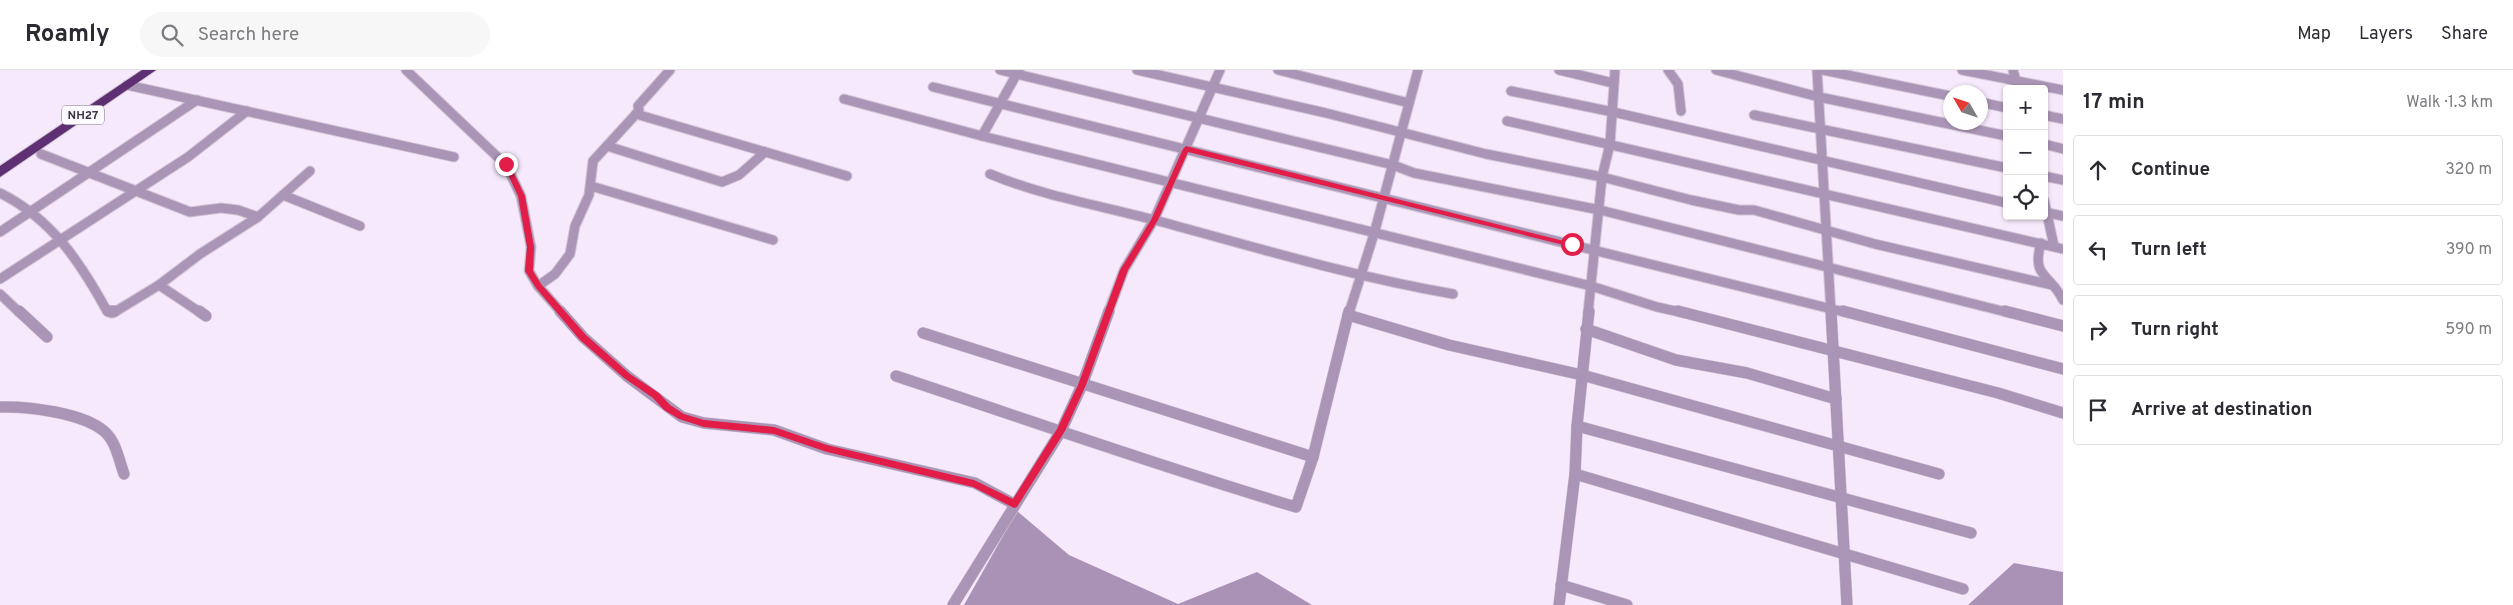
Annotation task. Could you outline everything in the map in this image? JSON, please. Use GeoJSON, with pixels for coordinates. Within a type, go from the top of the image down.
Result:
{"type":"FeatureCollection","features":[{"type":"Feature","properties":{"kind":"highway","name":"NH27"},"geometry":{"type":"LineString","coordinates":[[0,170],[150,70]]}},
{"type":"Feature","properties":{"kind":"street"},"geometry":{"type":"LineString","coordinates":[[406,70],[506,164],[521,196],[531,247],[529,271],[538,286],[597,350],[627,376],[656,396],[667,407],[682,417],[704,423],[774,430],[827,449],[974,484],[1014,504]]}},
{"type":"Feature","properties":{"kind":"street"},"geometry":{"type":"LineString","coordinates":[[538,286],[555,274],[570,254],[575,226],[586,203],[591,186],[593,162],[636,114],[639,110],[638,106],[670,70]]}},
{"type":"Feature","properties":{"kind":"street"},"geometry":{"type":"LineString","coordinates":[[1000,70],[1017,72],[1200,117],[1393,165],[1421,174],[1600,210],[2063,326]]}},
{"type":"Feature","properties":{"kind":"street"},"geometry":{"type":"LineString","coordinates":[[1137,70],[1326,113],[1401,134],[1486,154],[1602,176],[1691,200],[1739,210],[1754,210],[1825,231],[2052,284]]}},
{"type":"Feature","properties":{"kind":"street"},"geometry":{"type":"LineString","coordinates":[[953,605],[1060,431],[1082,385],[1124,270],[1154,220],[1220,70]]}},
{"type":"Feature","properties":{"kind":"street"},"geometry":{"type":"LineString","coordinates":[[1278,70],[1409,103]]}},
{"type":"Feature","properties":{"kind":"street"},"geometry":{"type":"LineString","coordinates":[[896,376],[1136,455],[1184,474],[1296,507],[1313,457],[1348,315],[1374,234],[1416,70]]}},
{"type":"Feature","properties":{"kind":"street"},"geometry":{"type":"LineString","coordinates":[[1559,70],[1613,83]]}},
{"type":"Feature","properties":{"kind":"street"},"geometry":{"type":"LineString","coordinates":[[1559,605],[1575,474],[1577,426],[1602,176],[1610,144],[1614,70]]}},
{"type":"Feature","properties":{"kind":"street"},"geometry":{"type":"LineString","coordinates":[[1668,70],[1678,84],[1681,111]]}},
{"type":"Feature","properties":{"kind":"street"},"geometry":{"type":"LineString","coordinates":[[1716,70],[1819,97],[2003,135]]}},
{"type":"Feature","properties":{"kind":"street"},"geometry":{"type":"LineString","coordinates":[[1817,70],[1847,605]]}},
{"type":"Feature","properties":{"kind":"street"},"geometry":{"type":"LineString","coordinates":[[1823,70],[1943,95]]}},
{"type":"Feature","properties":{"kind":"street"},"geometry":{"type":"LineString","coordinates":[[1962,70],[2017,85]]}},
{"type":"Feature","properties":{"kind":"street"},"geometry":{"type":"LineString","coordinates":[[2013,70],[2017,85]]}},
{"type":"Feature","properties":{"kind":"street"},"geometry":{"type":"LineString","coordinates":[[982,136],[1017,72]]}},
{"type":"Feature","properties":{"kind":"street"},"geometry":{"type":"LineString","coordinates":[[127,85],[454,157]]}},
{"type":"Feature","properties":{"kind":"street"},"geometry":{"type":"LineString","coordinates":[[933,87],[1830,308],[2063,369]]}},
{"type":"Feature","properties":{"kind":"street"},"geometry":{"type":"LineString","coordinates":[[2048,88],[2063,90]]}},
{"type":"Feature","properties":{"kind":"street"},"geometry":{"type":"LineString","coordinates":[[1511,91],[1613,112],[2003,203]]}},
{"type":"Feature","properties":{"kind":"street"},"geometry":{"type":"LineString","coordinates":[[844,99],[1170,184],[1591,286],[1657,307],[1704,317],[1998,393],[2063,413]]}},
{"type":"Feature","properties":{"kind":"street"},"geometry":{"type":"LineString","coordinates":[[0,232],[91,173],[196,100]]}},
{"type":"Feature","properties":{"kind":"street"},"geometry":{"type":"LineString","coordinates":[[1988,104],[2003,107]]}},
{"type":"Feature","properties":{"kind":"street"},"geometry":{"type":"LineString","coordinates":[[0,279],[188,157],[246,111]]}},
{"type":"Feature","properties":{"kind":"street"},"geometry":{"type":"LineString","coordinates":[[636,114],[847,176]]}},
{"type":"Feature","properties":{"kind":"street"},"geometry":{"type":"LineString","coordinates":[[1754,115],[2003,167]]}},
{"type":"Feature","properties":{"kind":"street"},"geometry":{"type":"LineString","coordinates":[[2048,116],[2063,119]]}},
{"type":"Feature","properties":{"kind":"street"},"geometry":{"type":"LineString","coordinates":[[1508,121],[2058,247]]}},
{"type":"Feature","properties":{"kind":"street"},"geometry":{"type":"LineString","coordinates":[[2048,145],[2063,149]]}},
{"type":"Feature","properties":{"kind":"street"},"geometry":{"type":"LineString","coordinates":[[607,146],[722,182],[739,175],[765,152]]}},
{"type":"Feature","properties":{"kind":"street"},"geometry":{"type":"LineString","coordinates":[[41,154],[190,212],[221,208],[238,210],[258,216]]}},
{"type":"Feature","properties":{"kind":"street"},"geometry":{"type":"LineString","coordinates":[[0,193],[32,210],[61,239],[78,261],[108,311],[112,313],[159,285],[200,254],[258,216],[310,171]]}},
{"type":"Feature","properties":{"kind":"street"},"geometry":{"type":"LineString","coordinates":[[990,174],[1066,200],[1118,210],[1390,283],[1452,294]]}},
{"type":"Feature","properties":{"kind":"street"},"geometry":{"type":"LineString","coordinates":[[2048,177],[2063,180]]}},
{"type":"Feature","properties":{"kind":"street"},"geometry":{"type":"LineString","coordinates":[[591,186],[773,240]]}},
{"type":"Feature","properties":{"kind":"street"},"geometry":{"type":"LineString","coordinates":[[283,195],[360,226]]}},
{"type":"Feature","properties":{"kind":"street"},"geometry":{"type":"LineString","coordinates":[[2048,212],[2063,216]]}},
{"type":"Feature","properties":{"kind":"street"},"geometry":{"type":"LineString","coordinates":[[2048,218],[2058,247]]}},
{"type":"Feature","properties":{"kind":"street"},"geometry":{"type":"LineString","coordinates":[[2041,243],[2036,260],[2040,272],[2052,284],[2063,300]]}},
{"type":"Feature","properties":{"kind":"street"},"geometry":{"type":"LineString","coordinates":[[159,285],[206,316]]}},
{"type":"Feature","properties":{"kind":"street"},"geometry":{"type":"LineString","coordinates":[[0,294],[47,337]]}},
{"type":"Feature","properties":{"kind":"street"},"geometry":{"type":"LineString","coordinates":[[1348,315],[1449,345],[1582,375],[1939,474]]}},
{"type":"Feature","properties":{"kind":"street"},"geometry":{"type":"LineString","coordinates":[[1586,328],[1676,360],[1747,373],[1836,399]]}},
{"type":"Feature","properties":{"kind":"street"},"geometry":{"type":"LineString","coordinates":[[923,333],[1313,457]]}},
{"type":"Feature","properties":{"kind":"street"},"geometry":{"type":"LineString","coordinates":[[0,407],[23,408],[92,423],[113,443],[124,474]]}},
{"type":"Feature","properties":{"kind":"street"},"geometry":{"type":"LineString","coordinates":[[1577,426],[1971,533]]}},
{"type":"Feature","properties":{"kind":"street"},"geometry":{"type":"LineString","coordinates":[[1575,474],[1963,589]]}},
{"type":"Feature","properties":{"kind":"street"},"geometry":{"type":"LineString","coordinates":[[1561,585],[1627,605]]}},
{"type":"Feature","properties":{"kind":"shaded area"},"geometry":{"type":"Polygon","coordinates":[[[1017,511],[1069,555],[1178,604],[1257,572],[1312,605],[964,605],[1017,511]]]}},
{"type":"Feature","properties":{"kind":"shaded area"},"geometry":{"type":"Polygon","coordinates":[[[2014,563],[2063,572],[2063,605],[1968,605],[2014,563]]]}},
{"type":"Feature","properties":{"kind":"route"},"geometry":{"type":"LineString","coordinates":[[506,164],[521,196],[531,247],[529,271],[538,286],[583,338],[627,376],[656,396],[667,407],[682,417],[704,423],[774,430],[827,449],[974,484],[1014,504],[1060,431],[1082,385],[1124,270],[1154,220],[1186,149],[1572,244]]}}]}
